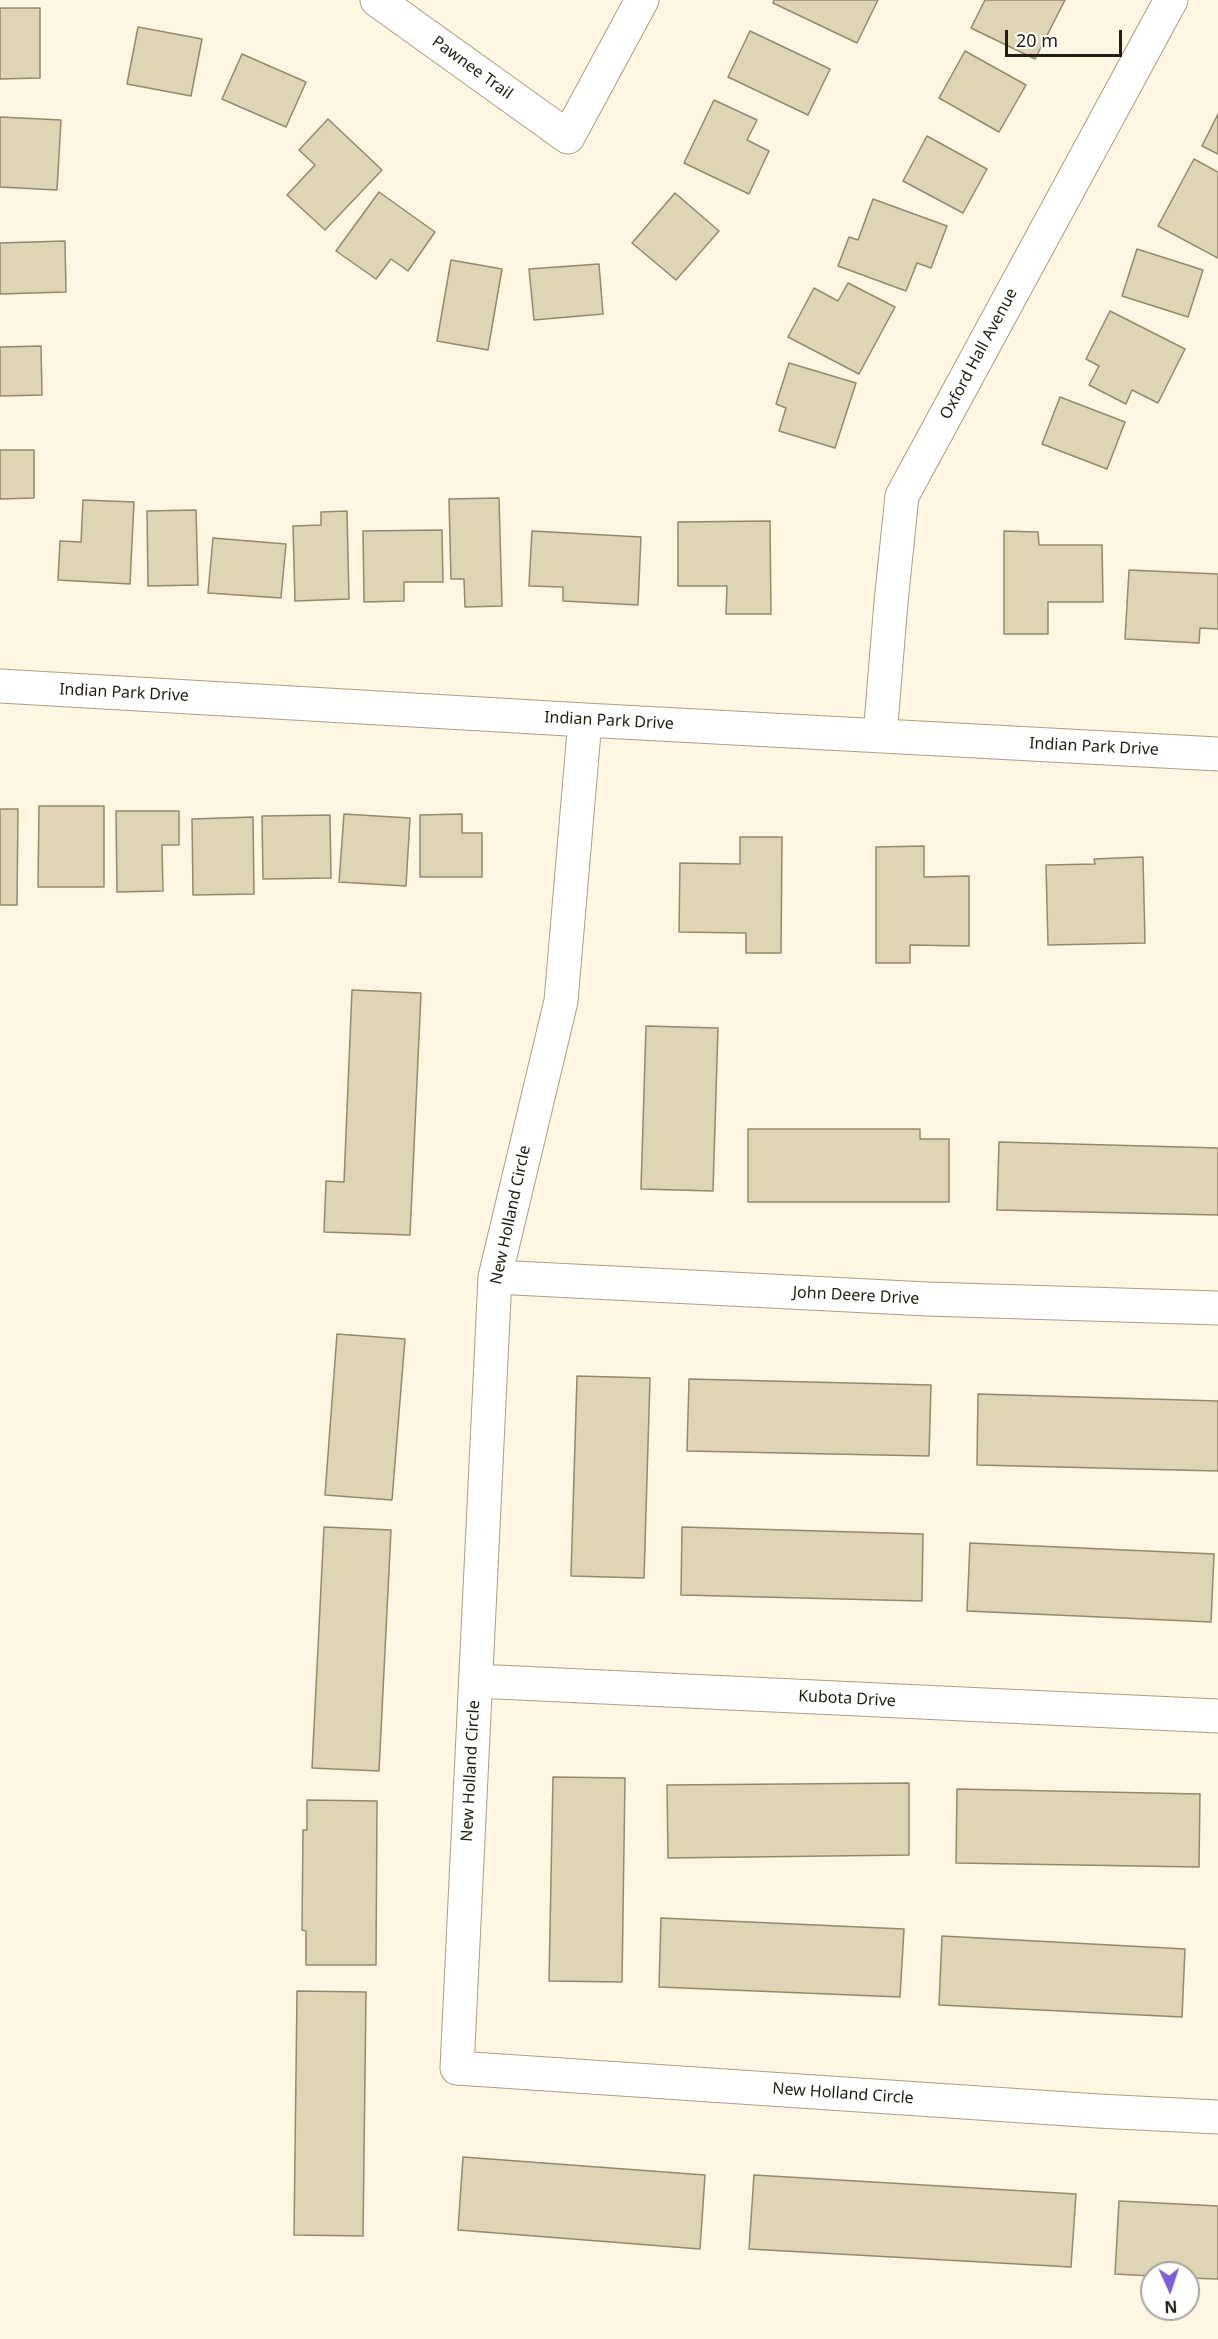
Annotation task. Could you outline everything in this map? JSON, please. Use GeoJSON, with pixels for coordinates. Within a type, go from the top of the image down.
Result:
{"type":"FeatureCollection","features":[{"type":"Feature","properties":{"kind":"street","name":"Pawnee Trail"},"geometry":{"type":"LineString","coordinates":[[377,0],[567,137],[642,0]]}},
{"type":"Feature","properties":{"kind":"street","name":"Oxford Hall Avenue"},"geometry":{"type":"LineString","coordinates":[[880,736],[902,496],[1171,0]]}},
{"type":"Feature","properties":{"kind":"street","name":"Indian Park Drive"},"geometry":{"type":"LineString","coordinates":[[0,686],[1218,754]]}},
{"type":"Feature","properties":{"kind":"street","name":"New Holland Circle"},"geometry":{"type":"LineString","coordinates":[[585,720],[561,1001],[495,1277],[457,2068],[1218,2117]]}},
{"type":"Feature","properties":{"kind":"street","name":"John Deere Drive"},"geometry":{"type":"LineString","coordinates":[[495,1277],[927,1299],[1218,1308]]}},
{"type":"Feature","properties":{"kind":"street","name":"Kubota Drive"},"geometry":{"type":"LineString","coordinates":[[476,1681],[1218,1716]]}},
{"type":"Feature","properties":{"kind":"building"},"geometry":{"type":"Polygon","coordinates":[[[774,0],[878,0],[857,43],[773,3],[774,0]]]}},
{"type":"Feature","properties":{"kind":"building"},"geometry":{"type":"Polygon","coordinates":[[[985,0],[1065,0],[1035,59],[971,28],[985,0]]]}},
{"type":"Feature","properties":{"kind":"building"},"geometry":{"type":"Polygon","coordinates":[[[0,8],[40,8],[40,78],[0,79],[0,8]]]}},
{"type":"Feature","properties":{"kind":"building"},"geometry":{"type":"Polygon","coordinates":[[[138,27],[202,39],[191,96],[127,84],[138,27]]]}},
{"type":"Feature","properties":{"kind":"building"},"geometry":{"type":"Polygon","coordinates":[[[750,31],[830,69],[808,115],[728,77],[750,31]]]}},
{"type":"Feature","properties":{"kind":"building"},"geometry":{"type":"Polygon","coordinates":[[[965,51],[1026,85],[999,132],[939,98],[965,51]]]}},
{"type":"Feature","properties":{"kind":"building"},"geometry":{"type":"Polygon","coordinates":[[[242,54],[306,82],[286,127],[222,99],[242,54]]]}},
{"type":"Feature","properties":{"kind":"building"},"geometry":{"type":"Polygon","coordinates":[[[714,100],[757,120],[747,140],[769,151],[749,194],[684,163],[714,100]]]}},
{"type":"Feature","properties":{"kind":"building"},"geometry":{"type":"Polygon","coordinates":[[[1218,114],[1218,154],[1202,146],[1218,114]]]}},
{"type":"Feature","properties":{"kind":"building"},"geometry":{"type":"Polygon","coordinates":[[[0,117],[61,120],[57,190],[0,187],[0,117]]]}},
{"type":"Feature","properties":{"kind":"building"},"geometry":{"type":"Polygon","coordinates":[[[328,119],[382,170],[325,230],[287,195],[315,165],[299,150],[328,119]]]}},
{"type":"Feature","properties":{"kind":"building"},"geometry":{"type":"Polygon","coordinates":[[[927,136],[987,169],[963,213],[903,181],[927,136]]]}},
{"type":"Feature","properties":{"kind":"building"},"geometry":{"type":"Polygon","coordinates":[[[1194,159],[1218,172],[1218,258],[1158,226],[1194,159]]]}},
{"type":"Feature","properties":{"kind":"building"},"geometry":{"type":"Polygon","coordinates":[[[379,192],[435,232],[408,271],[391,259],[376,279],[336,251],[379,192]]]}},
{"type":"Feature","properties":{"kind":"building"},"geometry":{"type":"Polygon","coordinates":[[[675,193],[719,231],[676,280],[632,243],[675,193]]]}},
{"type":"Feature","properties":{"kind":"building"},"geometry":{"type":"Polygon","coordinates":[[[873,199],[947,226],[931,268],[917,263],[906,291],[838,266],[849,237],[858,240],[873,199]]]}},
{"type":"Feature","properties":{"kind":"building"},"geometry":{"type":"Polygon","coordinates":[[[65,241],[66,292],[0,294],[0,243],[65,241]]]}},
{"type":"Feature","properties":{"kind":"building"},"geometry":{"type":"Polygon","coordinates":[[[1137,249],[1203,270],[1188,317],[1122,296],[1137,249]]]}},
{"type":"Feature","properties":{"kind":"building"},"geometry":{"type":"Polygon","coordinates":[[[451,260],[502,269],[488,350],[437,341],[451,260]]]}},
{"type":"Feature","properties":{"kind":"building"},"geometry":{"type":"Polygon","coordinates":[[[599,264],[603,314],[534,320],[529,269],[599,264]]]}},
{"type":"Feature","properties":{"kind":"building"},"geometry":{"type":"Polygon","coordinates":[[[848,283],[895,307],[859,374],[788,337],[814,288],[838,301],[848,283]]]}},
{"type":"Feature","properties":{"kind":"building"},"geometry":{"type":"Polygon","coordinates":[[[1110,311],[1185,349],[1158,403],[1132,390],[1126,404],[1089,385],[1099,366],[1086,359],[1110,311]]]}},
{"type":"Feature","properties":{"kind":"building"},"geometry":{"type":"Polygon","coordinates":[[[41,346],[42,395],[0,396],[0,347],[41,346]]]}},
{"type":"Feature","properties":{"kind":"building"},"geometry":{"type":"Polygon","coordinates":[[[789,363],[856,383],[835,448],[779,431],[786,408],[776,404],[789,363]]]}},
{"type":"Feature","properties":{"kind":"building"},"geometry":{"type":"Polygon","coordinates":[[[1060,397],[1125,422],[1107,469],[1042,444],[1060,397]]]}},
{"type":"Feature","properties":{"kind":"building"},"geometry":{"type":"Polygon","coordinates":[[[0,450],[34,450],[34,498],[0,499],[0,450]]]}},
{"type":"Feature","properties":{"kind":"building"},"geometry":{"type":"Polygon","coordinates":[[[499,498],[502,606],[465,607],[464,579],[451,579],[449,499],[499,498]]]}},
{"type":"Feature","properties":{"kind":"building"},"geometry":{"type":"Polygon","coordinates":[[[83,500],[134,502],[130,584],[58,580],[60,541],[81,542],[83,500]]]}},
{"type":"Feature","properties":{"kind":"building"},"geometry":{"type":"Polygon","coordinates":[[[196,510],[198,585],[148,586],[147,511],[196,510]]]}},
{"type":"Feature","properties":{"kind":"building"},"geometry":{"type":"Polygon","coordinates":[[[347,511],[349,599],[295,601],[293,526],[321,525],[321,512],[347,511]]]}},
{"type":"Feature","properties":{"kind":"building"},"geometry":{"type":"Polygon","coordinates":[[[770,521],[771,614],[726,614],[727,586],[678,586],[678,522],[770,521]]]}},
{"type":"Feature","properties":{"kind":"building"},"geometry":{"type":"Polygon","coordinates":[[[442,530],[443,582],[404,582],[404,601],[364,602],[363,531],[442,530]]]}},
{"type":"Feature","properties":{"kind":"building"},"geometry":{"type":"Polygon","coordinates":[[[532,531],[641,537],[638,605],[563,601],[563,587],[529,586],[532,531]]]}},
{"type":"Feature","properties":{"kind":"building"},"geometry":{"type":"Polygon","coordinates":[[[1004,531],[1038,532],[1039,545],[1102,545],[1103,602],[1048,602],[1048,634],[1004,634],[1004,531]]]}},
{"type":"Feature","properties":{"kind":"building"},"geometry":{"type":"Polygon","coordinates":[[[213,538],[286,544],[281,598],[208,593],[213,538]]]}},
{"type":"Feature","properties":{"kind":"building"},"geometry":{"type":"Polygon","coordinates":[[[1129,570],[1218,574],[1218,629],[1200,628],[1199,643],[1125,639],[1129,570]]]}},
{"type":"Feature","properties":{"kind":"building"},"geometry":{"type":"Polygon","coordinates":[[[39,806],[104,806],[104,887],[38,887],[39,806]]]}},
{"type":"Feature","properties":{"kind":"building"},"geometry":{"type":"Polygon","coordinates":[[[0,809],[18,809],[17,905],[0,905],[0,809]]]}},
{"type":"Feature","properties":{"kind":"building"},"geometry":{"type":"Polygon","coordinates":[[[116,811],[179,811],[179,845],[162,845],[163,891],[117,892],[116,811]]]}},
{"type":"Feature","properties":{"kind":"building"},"geometry":{"type":"Polygon","coordinates":[[[344,814],[410,818],[406,886],[339,882],[344,814]]]}},
{"type":"Feature","properties":{"kind":"building"},"geometry":{"type":"Polygon","coordinates":[[[462,814],[462,833],[482,833],[482,877],[420,877],[420,815],[462,814]]]}},
{"type":"Feature","properties":{"kind":"building"},"geometry":{"type":"Polygon","coordinates":[[[330,815],[331,878],[263,879],[262,816],[330,815]]]}},
{"type":"Feature","properties":{"kind":"building"},"geometry":{"type":"Polygon","coordinates":[[[253,817],[254,894],[193,895],[192,819],[253,817]]]}},
{"type":"Feature","properties":{"kind":"building"},"geometry":{"type":"Polygon","coordinates":[[[740,837],[782,837],[781,953],[746,953],[746,933],[679,932],[680,863],[740,864],[740,837]]]}},
{"type":"Feature","properties":{"kind":"building"},"geometry":{"type":"Polygon","coordinates":[[[924,846],[924,877],[969,876],[969,946],[910,945],[910,963],[876,963],[876,847],[924,846]]]}},
{"type":"Feature","properties":{"kind":"building"},"geometry":{"type":"Polygon","coordinates":[[[1143,857],[1145,943],[1048,945],[1046,865],[1095,864],[1094,859],[1143,857]]]}},
{"type":"Feature","properties":{"kind":"building"},"geometry":{"type":"Polygon","coordinates":[[[352,990],[421,993],[410,1235],[324,1232],[326,1181],[344,1182],[352,990]]]}},
{"type":"Feature","properties":{"kind":"building"},"geometry":{"type":"Polygon","coordinates":[[[646,1026],[718,1028],[713,1191],[641,1189],[646,1026]]]}},
{"type":"Feature","properties":{"kind":"building"},"geometry":{"type":"Polygon","coordinates":[[[748,1129],[920,1129],[920,1139],[949,1139],[949,1202],[748,1202],[748,1129]]]}},
{"type":"Feature","properties":{"kind":"building"},"geometry":{"type":"Polygon","coordinates":[[[999,1142],[1218,1148],[1218,1215],[997,1210],[999,1142]]]}},
{"type":"Feature","properties":{"kind":"building"},"geometry":{"type":"Polygon","coordinates":[[[337,1334],[405,1339],[392,1500],[325,1495],[337,1334]]]}},
{"type":"Feature","properties":{"kind":"building"},"geometry":{"type":"Polygon","coordinates":[[[577,1376],[650,1378],[644,1578],[571,1576],[577,1376]]]}},
{"type":"Feature","properties":{"kind":"building"},"geometry":{"type":"Polygon","coordinates":[[[689,1379],[931,1385],[929,1456],[687,1451],[689,1379]]]}},
{"type":"Feature","properties":{"kind":"building"},"geometry":{"type":"Polygon","coordinates":[[[978,1394],[1218,1401],[1218,1471],[977,1465],[978,1394]]]}},
{"type":"Feature","properties":{"kind":"building"},"geometry":{"type":"Polygon","coordinates":[[[324,1527],[391,1530],[379,1771],[312,1768],[324,1527]]]}},
{"type":"Feature","properties":{"kind":"building"},"geometry":{"type":"Polygon","coordinates":[[[682,1527],[923,1534],[922,1601],[681,1595],[682,1527]]]}},
{"type":"Feature","properties":{"kind":"building"},"geometry":{"type":"Polygon","coordinates":[[[970,1543],[1214,1554],[1211,1622],[967,1611],[970,1543]]]}},
{"type":"Feature","properties":{"kind":"building"},"geometry":{"type":"Polygon","coordinates":[[[553,1777],[625,1778],[622,1982],[549,1981],[553,1777]]]}},
{"type":"Feature","properties":{"kind":"building"},"geometry":{"type":"Polygon","coordinates":[[[909,1783],[909,1855],[668,1858],[667,1785],[909,1783]]]}},
{"type":"Feature","properties":{"kind":"building"},"geometry":{"type":"Polygon","coordinates":[[[957,1789],[1200,1794],[1199,1867],[956,1863],[957,1789]]]}},
{"type":"Feature","properties":{"kind":"building"},"geometry":{"type":"Polygon","coordinates":[[[307,1800],[377,1801],[376,1965],[306,1965],[306,1931],[302,1930],[303,1830],[307,1830],[307,1800]]]}},
{"type":"Feature","properties":{"kind":"building"},"geometry":{"type":"Polygon","coordinates":[[[661,1918],[904,1929],[900,1997],[659,1987],[661,1918]]]}},
{"type":"Feature","properties":{"kind":"building"},"geometry":{"type":"Polygon","coordinates":[[[942,1936],[1185,1949],[1182,2017],[939,2005],[942,1936]]]}},
{"type":"Feature","properties":{"kind":"building"},"geometry":{"type":"Polygon","coordinates":[[[297,1991],[366,1992],[363,2236],[294,2235],[297,1991]]]}},
{"type":"Feature","properties":{"kind":"building"},"geometry":{"type":"Polygon","coordinates":[[[463,2157],[705,2175],[700,2249],[458,2230],[463,2157]]]}},
{"type":"Feature","properties":{"kind":"building"},"geometry":{"type":"Polygon","coordinates":[[[754,2175],[1076,2194],[1071,2267],[749,2249],[754,2175]]]}},
{"type":"Feature","properties":{"kind":"building"},"geometry":{"type":"Polygon","coordinates":[[[1119,2201],[1218,2206],[1218,2279],[1200,2278],[1200,2261],[1140,2261],[1140,2275],[1115,2274],[1119,2201]]]}}]}
